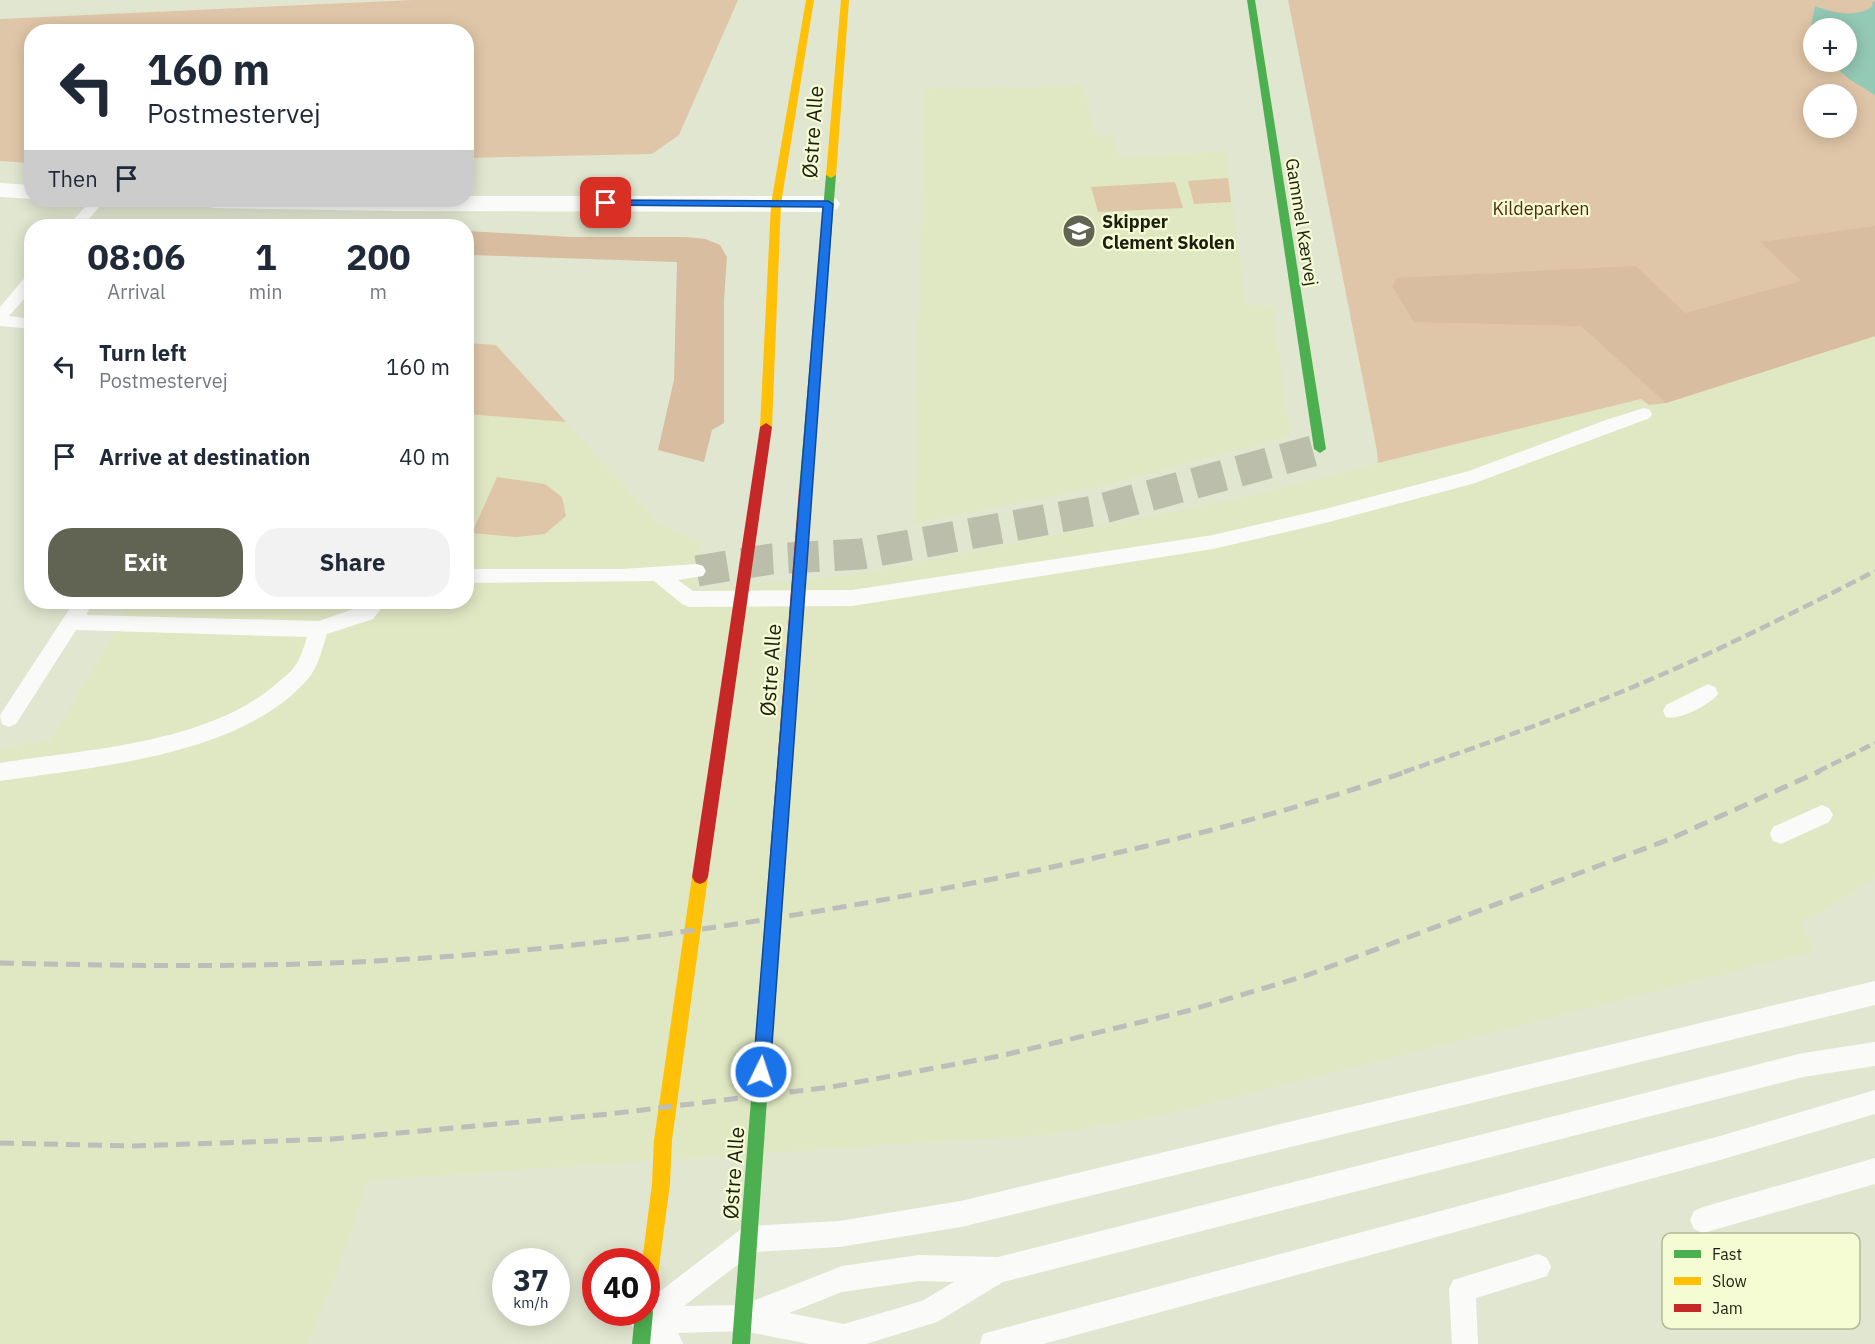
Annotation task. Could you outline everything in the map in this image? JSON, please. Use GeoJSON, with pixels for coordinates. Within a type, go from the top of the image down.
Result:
{"type":"FeatureCollection","features":[{"type":"Feature","properties":{"kind":"street","name":"Østre Alle"},"geometry":{"type":"LineString","coordinates":[[653,1248],[661,1184],[663,1140],[714,773],[766,430],[776,204],[810,0]]}},
{"type":"Feature","properties":{"kind":"street","name":"Østre Alle"},"geometry":{"type":"LineString","coordinates":[[742,1331],[844,0]]}},
{"type":"Feature","properties":{"kind":"street","name":"Gammel Kærvej"},"geometry":{"type":"LineString","coordinates":[[1251,0],[1320,449]]}},
{"type":"Feature","properties":{"kind":"street"},"geometry":{"type":"LineString","coordinates":[[0,190],[24,192]]}},
{"type":"Feature","properties":{"kind":"street"},"geometry":{"type":"LineString","coordinates":[[474,203],[828,204]]}},
{"type":"Feature","properties":{"kind":"lane"},"geometry":{"type":"LineString","coordinates":[[81,219],[92,207]]}},
{"type":"Feature","properties":{"kind":"lane"},"geometry":{"type":"LineString","coordinates":[[24,289],[0,319],[24,323]]}},
{"type":"Feature","properties":{"kind":"lane"},"geometry":{"type":"LineString","coordinates":[[658,574],[689,599],[852,597],[978,580],[1213,542],[1325,516],[1472,477],[1644,414]]}},
{"type":"Feature","properties":{"kind":"lane"},"geometry":{"type":"LineString","coordinates":[[474,576],[622,576],[698,571]]}},
{"type":"Feature","properties":{"kind":"lane"},"geometry":{"type":"LineString","coordinates":[[9,718],[79,609]]}},
{"type":"Feature","properties":{"kind":"lane"},"geometry":{"type":"LineString","coordinates":[[71,622],[319,629],[366,613],[370,609]]}},
{"type":"Feature","properties":{"kind":"lane"},"geometry":{"type":"LineString","coordinates":[[0,772],[157,746],[217,730],[265,705],[301,674],[319,629]]}},
{"type":"Feature","properties":{"kind":"lane"},"geometry":{"type":"LineString","coordinates":[[1673,711],[1708,693]]}},
{"type":"Feature","properties":{"kind":"lane"},"geometry":{"type":"LineString","coordinates":[[1781,834],[1822,816]]}},
{"type":"Feature","properties":{"kind":"lane"},"geometry":{"type":"LineString","coordinates":[[660,1307],[749,1239],[839,1234],[961,1214],[1875,993]]}},
{"type":"Feature","properties":{"kind":"lane"},"geometry":{"type":"LineString","coordinates":[[742,1331],[842,1280],[918,1268],[998,1270],[1803,1065],[1875,1054]]}},
{"type":"Feature","properties":{"kind":"lane"},"geometry":{"type":"LineString","coordinates":[[993,1344],[1720,1148],[1875,1102]]}},
{"type":"Feature","properties":{"kind":"lane"},"geometry":{"type":"LineString","coordinates":[[1703,1220],[1875,1171]]}},
{"type":"Feature","properties":{"kind":"lane"},"geometry":{"type":"LineString","coordinates":[[1465,1344],[1462,1288],[1538,1267]]}},
{"type":"Feature","properties":{"kind":"lane"},"geometry":{"type":"LineString","coordinates":[[660,1321],[742,1331],[844,1337],[928,1312],[998,1270]]}},
{"type":"Feature","properties":{"kind":"lane"},"geometry":{"type":"LineString","coordinates":[[651,1326],[670,1344]]}},
{"type":"Feature","properties":{"kind":"shaded area"},"geometry":{"type":"Polygon","coordinates":[[[1873,1],[1875,2],[1875,95],[1841,72],[1857,72],[1857,18],[1813,18],[1815,6],[1829,11],[1851,13],[1872,7],[1873,1]]]}},
{"type":"Feature","properties":{"kind":"shaded area","name":"Skipper Clement Skolen"},"geometry":{"type":"Polygon","coordinates":[[[1083,86],[1096,136],[1112,135],[1119,157],[1226,152],[1246,305],[1273,307],[1290,436],[1097,487],[914,524],[924,89],[1083,86]]]}},
{"type":"Feature","properties":{"kind":"shaded area"},"geometry":{"type":"Polygon","coordinates":[[[1875,226],[1875,336],[1666,403],[1581,326],[1414,322],[1392,286],[1397,278],[1636,266],[1685,313],[1801,281],[1760,242],[1875,226]]]}},
{"type":"Feature","properties":{"kind":"shaded area"},"geometry":{"type":"Polygon","coordinates":[[[474,231],[571,237],[686,237],[705,239],[720,245],[727,257],[724,300],[724,423],[712,430],[704,462],[658,450],[674,380],[677,262],[474,255],[474,231]]]}},
{"type":"Feature","properties":{"kind":"shaded area"},"geometry":{"type":"Polygon","coordinates":[[[1875,336],[1875,878],[1800,925],[1815,951],[1157,1116],[1052,1134],[368,1180],[345,1251],[308,1344],[0,1344],[0,748],[50,741],[129,609],[474,609],[474,343],[496,345],[656,521],[701,542],[695,590],[872,572],[1236,499],[1641,399],[1649,405],[1666,403],[1875,336]]]}},
{"type":"Feature","properties":{"kind":"green space"},"geometry":{"type":"Polygon","coordinates":[[[413,0],[738,0],[679,135],[652,154],[474,158],[474,24],[24,24],[24,163],[0,161],[0,19],[413,0]]]}},
{"type":"Feature","properties":{"kind":"green space","name":"Kildeparken"},"geometry":{"type":"Polygon","coordinates":[[[1288,0],[1875,0],[1875,336],[1666,403],[1649,405],[1641,399],[1378,463],[1288,0]]]}},
{"type":"Feature","properties":{"kind":"green space"},"geometry":{"type":"Polygon","coordinates":[[[1228,178],[1231,202],[1194,204],[1188,181],[1228,178]]]}},
{"type":"Feature","properties":{"kind":"green space"},"geometry":{"type":"Polygon","coordinates":[[[1175,182],[1183,208],[1098,212],[1091,187],[1175,182]]]}},
{"type":"Feature","properties":{"kind":"green space"},"geometry":{"type":"Polygon","coordinates":[[[474,343],[496,345],[566,422],[474,415],[474,343]]]}},
{"type":"Feature","properties":{"kind":"green space"},"geometry":{"type":"Polygon","coordinates":[[[497,477],[545,484],[562,497],[566,516],[545,534],[517,537],[474,533],[497,477]]]}},
{"type":"Feature","properties":{"kind":"tunnel"},"geometry":{"type":"LineString","coordinates":[[697,571],[771,559],[861,554],[1093,511],[1320,449]]}},
{"type":"Feature","properties":{"kind":"railway"},"geometry":{"type":"LineString","coordinates":[[1404,772],[1522,730],[1640,684],[1729,644],[1875,571]]}},
{"type":"Feature","properties":{"kind":"railway"},"geometry":{"type":"LineString","coordinates":[[1817,772],[1875,743]]}},
{"type":"Feature","properties":{"kind":"railway"},"geometry":{"type":"LineString","coordinates":[[0,963],[204,966],[358,962],[547,948],[684,932],[889,899],[1071,863],[1241,822],[1408,771]]}},
{"type":"Feature","properties":{"kind":"railway"},"geometry":{"type":"LineString","coordinates":[[0,1143],[133,1146],[332,1139],[609,1114],[831,1087],[1000,1056],[1187,1011],[1305,976],[1670,839],[1820,771]]}},
{"type":"Feature","properties":{"kind":"traffic: fast"},"geometry":{"type":"LineString","coordinates":[[1251,0],[1320,449]]}},
{"type":"Feature","properties":{"kind":"traffic: fast"},"geometry":{"type":"LineString","coordinates":[[805,489],[831,175]]}},
{"type":"Feature","properties":{"kind":"traffic: fast"},"geometry":{"type":"LineString","coordinates":[[741,1344],[777,855]]}},
{"type":"Feature","properties":{"kind":"traffic: fast"},"geometry":{"type":"LineString","coordinates":[[641,1344],[643,1326]]}},
{"type":"Feature","properties":{"kind":"traffic: slow"},"geometry":{"type":"LineString","coordinates":[[766,427],[776,204],[810,0]]}},
{"type":"Feature","properties":{"kind":"traffic: slow"},"geometry":{"type":"LineString","coordinates":[[831,175],[845,0]]}},
{"type":"Feature","properties":{"kind":"traffic: slow"},"geometry":{"type":"LineString","coordinates":[[653,1248],[661,1184],[663,1140],[700,877]]}},
{"type":"Feature","properties":{"kind":"traffic: jam"},"geometry":{"type":"LineString","coordinates":[[700,877],[766,427]]}},
{"type":"Feature","properties":{"kind":"traffic: jam"},"geometry":{"type":"LineString","coordinates":[[777,855],[805,489]]}},
{"type":"Feature","properties":{"kind":"place","name":"Skipper Clement Skolen"},"geometry":{"type":"Point","coordinates":[1079,231]}},
{"type":"Feature","properties":{"kind":"route"},"geometry":{"type":"LineString","coordinates":[[606,203],[828,204],[761,1072]]}}]}
